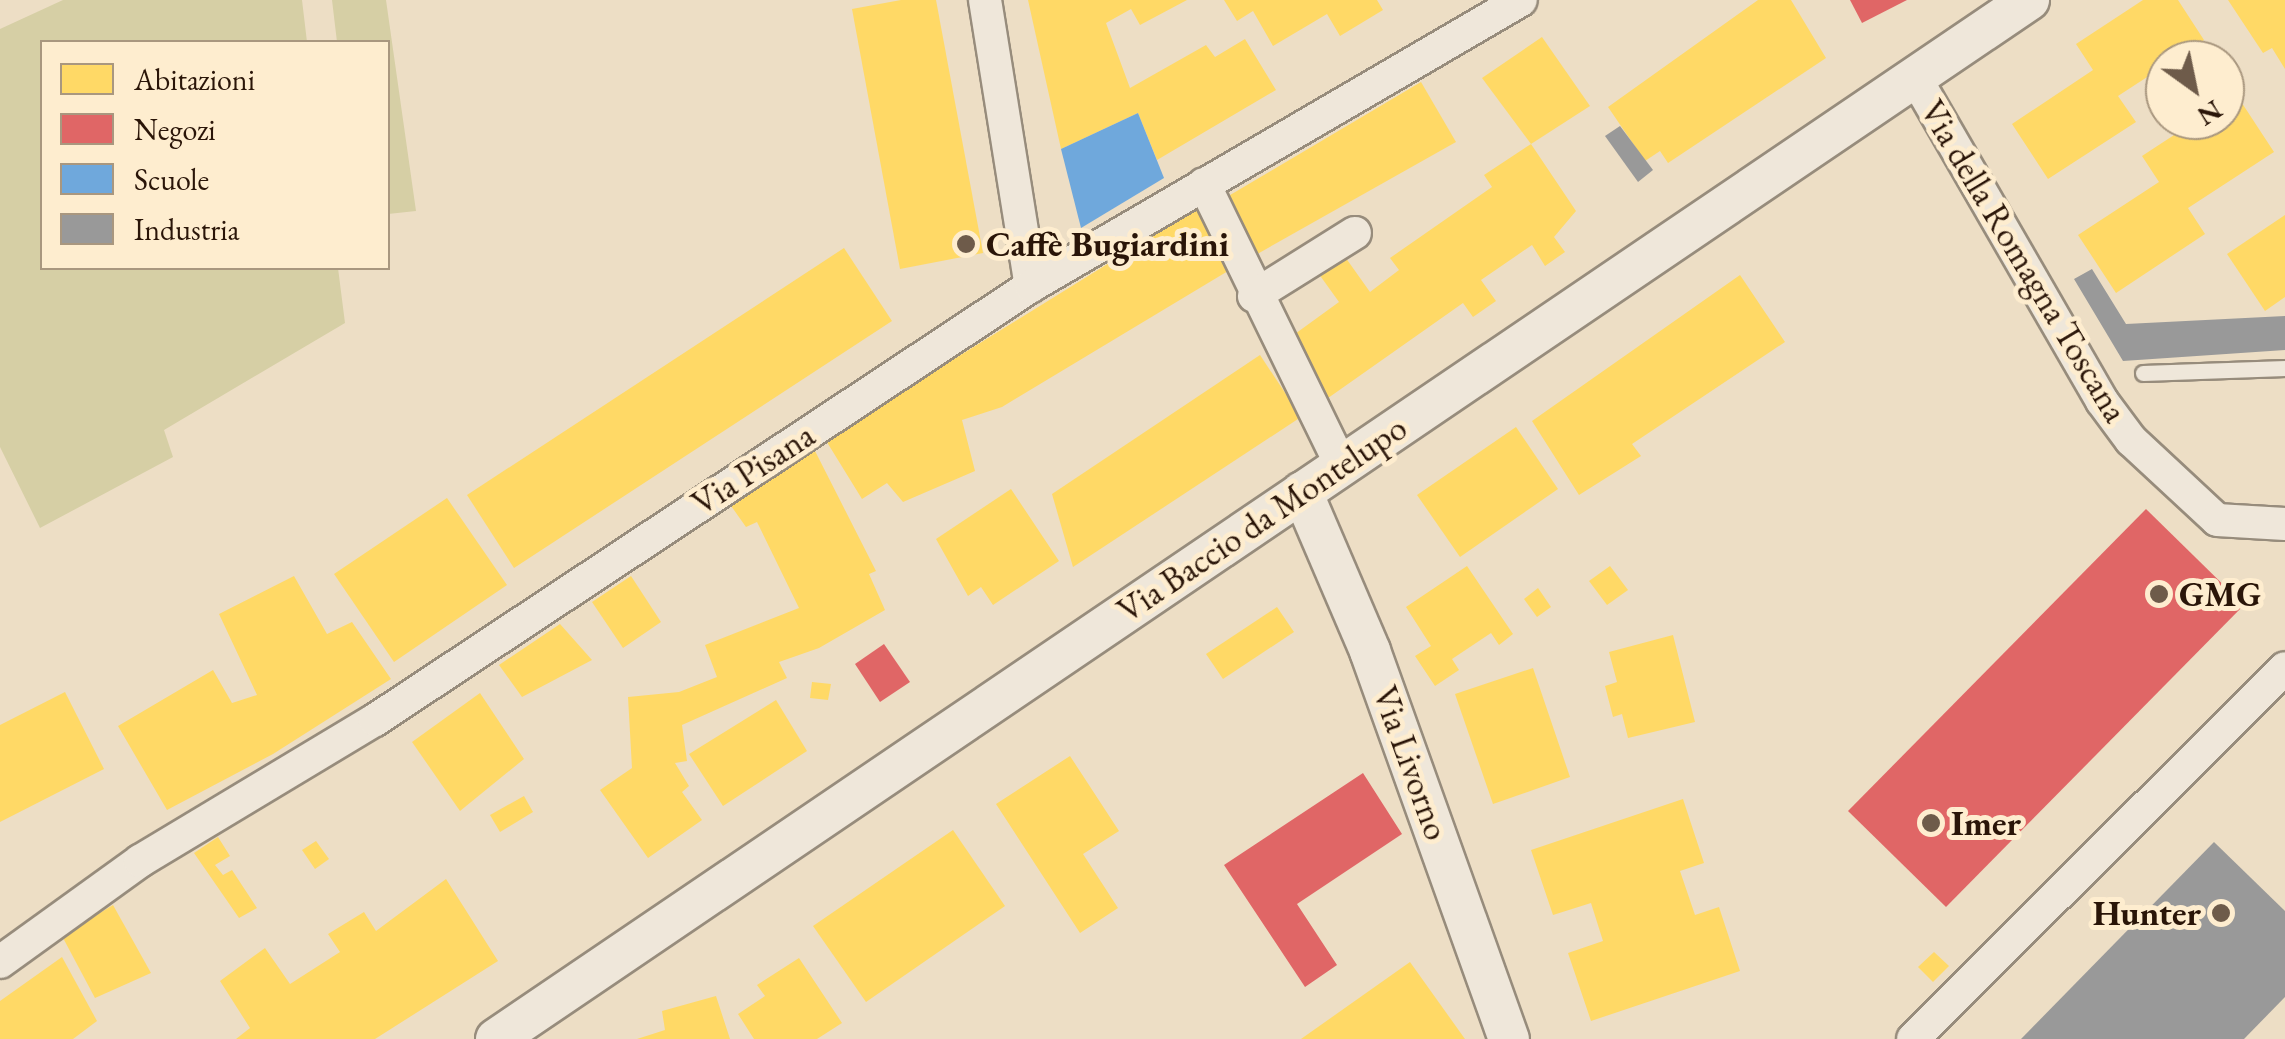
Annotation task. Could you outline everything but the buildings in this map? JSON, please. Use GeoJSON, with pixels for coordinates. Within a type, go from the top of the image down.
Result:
{"type":"FeatureCollection","features":[{"type":"Feature","properties":{"kind":"street"},"geometry":{"type":"LineString","coordinates":[[985,0],[1031,286]]}},
{"type":"Feature","properties":{"kind":"street","name":"Via Pisana"},"geometry":{"type":"LineString","coordinates":[[0,962],[140,862],[376,720],[1031,286],[1521,0]]}},
{"type":"Feature","properties":{"kind":"street","name":"Via Baccio da Montelupo"},"geometry":{"type":"LineString","coordinates":[[496,1039],[2029,0]]}},
{"type":"Feature","properties":{"kind":"street","name":"Via della Romagna Toscana"},"geometry":{"type":"LineString","coordinates":[[1915,77],[2102,402],[2131,440],[2217,520],[2285,524]]}},
{"type":"Feature","properties":{"kind":"street"},"geometry":{"type":"LineString","coordinates":[[1204,184],[1254,296],[1341,465]]}},
{"type":"Feature","properties":{"kind":"street"},"geometry":{"type":"LineString","coordinates":[[1254,296],[1354,233]]}},
{"type":"Feature","properties":{"kind":"street","name":"Via Livorno"},"geometry":{"type":"LineString","coordinates":[[1302,492],[1370,651],[1510,1039]]}},
{"type":"Feature","properties":{"kind":"street"},"geometry":{"type":"LineString","coordinates":[[1913,1039],[2285,668]]}},
{"type":"Feature","properties":{"kind":"lane"},"geometry":{"type":"LineString","coordinates":[[2144,373],[2285,368]]}},
{"type":"Feature","properties":{"kind":"shaded area"},"geometry":{"type":"Polygon","coordinates":[[[63,0],[302,0],[307,40],[40,40],[40,270],[338,270],[345,323],[164,430],[173,457],[40,528],[0,447],[0,29],[63,0]]]}},
{"type":"Feature","properties":{"kind":"shaded area"},"geometry":{"type":"Polygon","coordinates":[[[332,0],[386,0],[416,211],[390,214],[390,40],[337,40],[332,0]]]}},
{"type":"Feature","properties":{"kind":"place","name":"Caffè Bugiardini"},"geometry":{"type":"Point","coordinates":[966,244]}},
{"type":"Feature","properties":{"kind":"place","name":"GMG"},"geometry":{"type":"Point","coordinates":[2159,594]}},
{"type":"Feature","properties":{"kind":"place","name":"Imer"},"geometry":{"type":"Point","coordinates":[1931,823]}},
{"type":"Feature","properties":{"kind":"place","name":"Hunter"},"geometry":{"type":"Point","coordinates":[2221,913]}}]}
